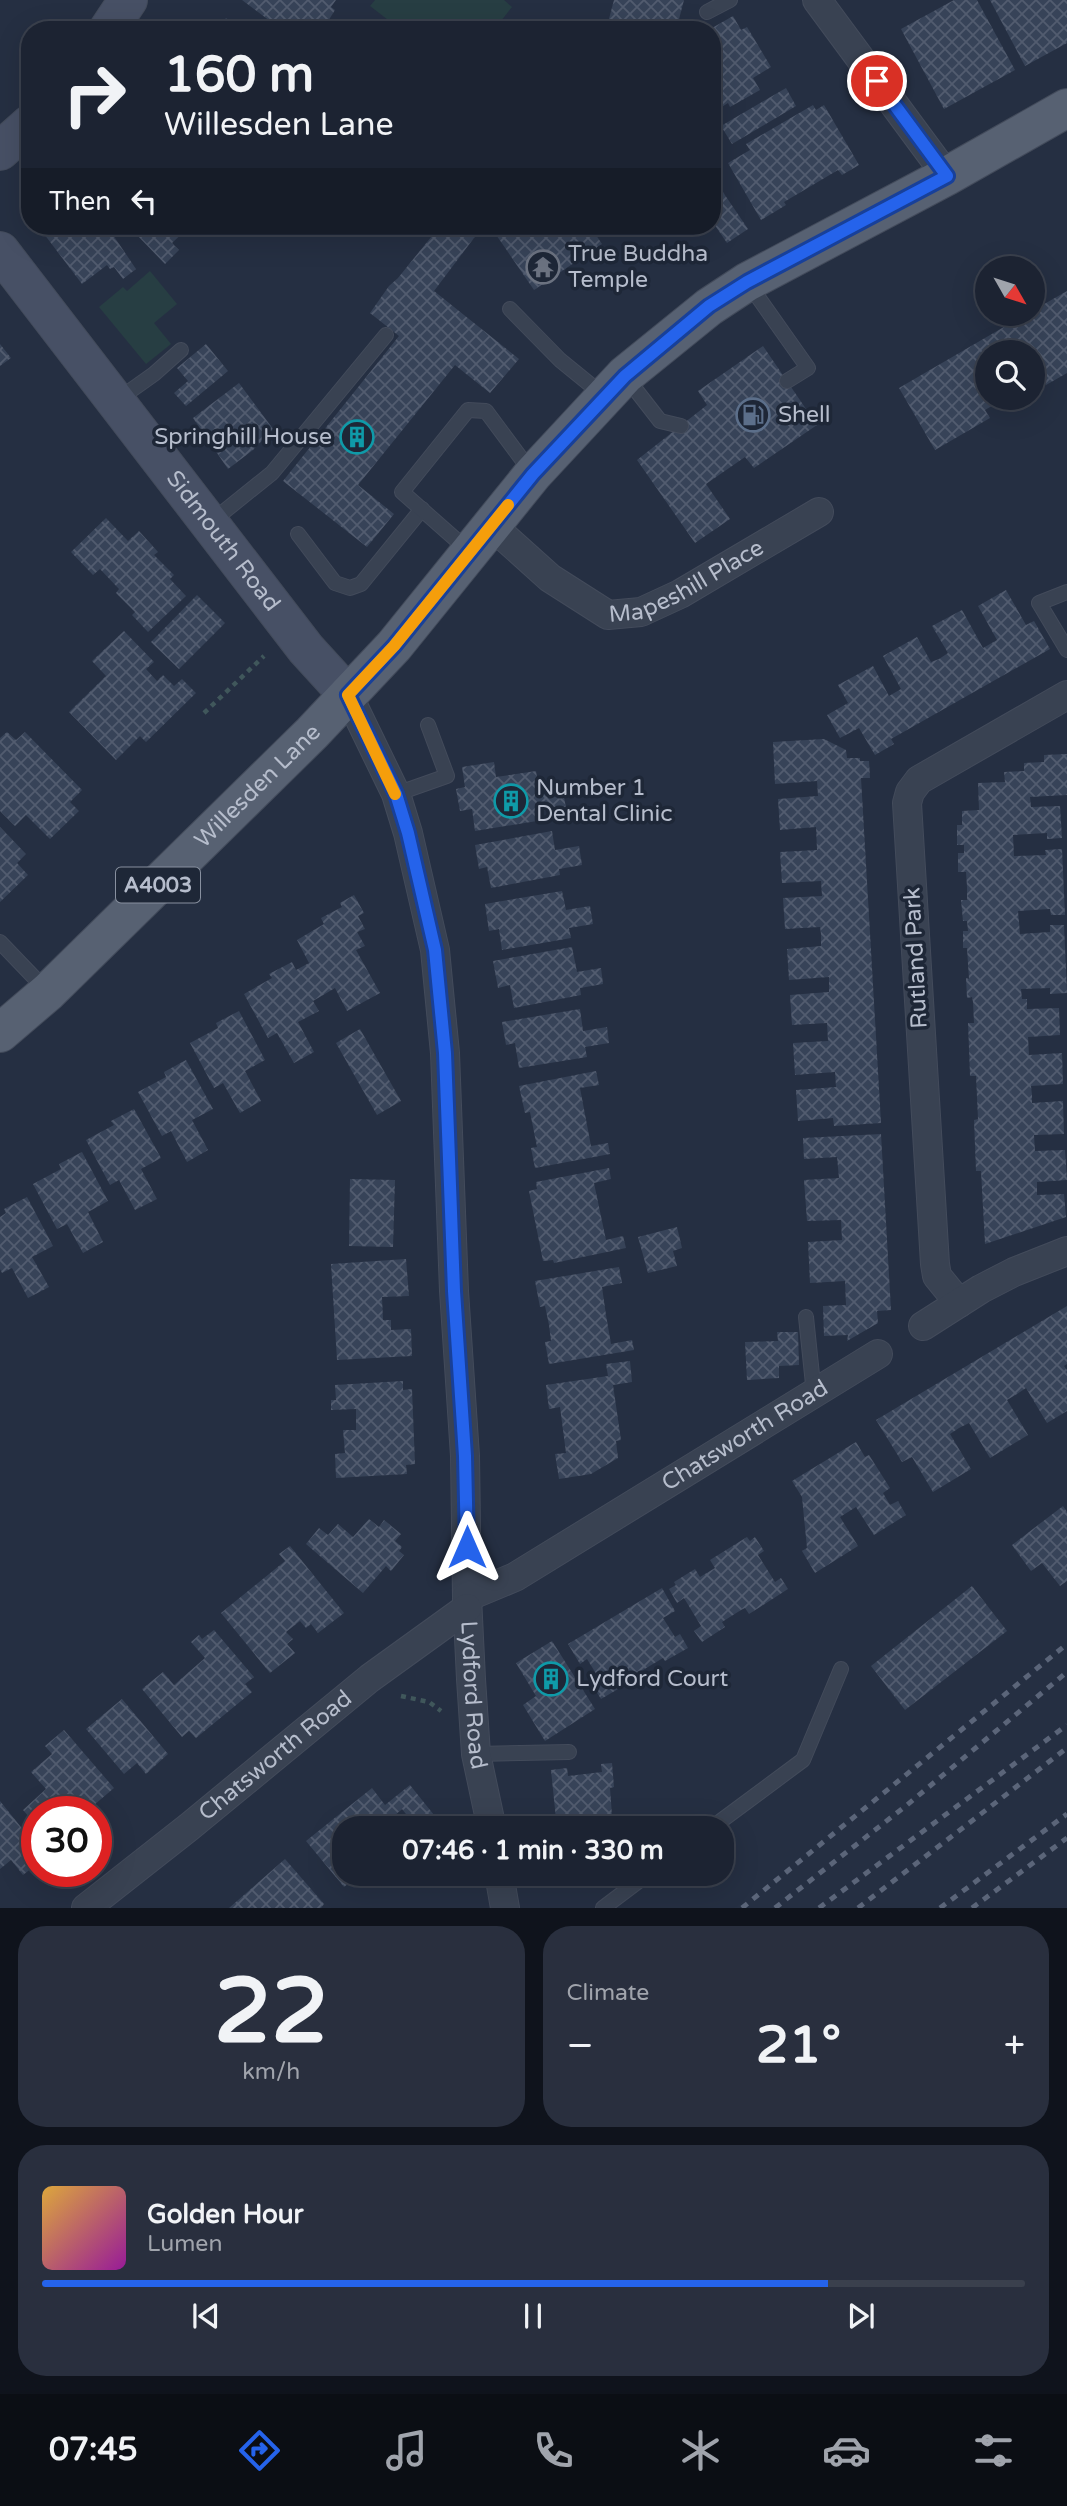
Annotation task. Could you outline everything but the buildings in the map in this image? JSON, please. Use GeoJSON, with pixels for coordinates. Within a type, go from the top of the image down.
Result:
{"type":"FeatureCollection","features":[{"type":"Feature","properties":{"kind":"main road","name":"Willesden Lane"},"geometry":{"type":"LineString","coordinates":[[0,1033],[48,992],[348,695],[394,646],[533,474],[614,386],[709,306],[747,282],[947,176],[1067,108]]}},
{"type":"Feature","properties":{"kind":"street"},"geometry":{"type":"LineString","coordinates":[[114,21],[128,0]]}},
{"type":"Feature","properties":{"kind":"street"},"geometry":{"type":"LineString","coordinates":[[817,0],[947,176]]}},
{"type":"Feature","properties":{"kind":"street"},"geometry":{"type":"LineString","coordinates":[[0,151],[21,132]]}},
{"type":"Feature","properties":{"kind":"street","name":"Sidmouth Road"},"geometry":{"type":"LineString","coordinates":[[0,251],[306,649],[348,695]]}},
{"type":"Feature","properties":{"kind":"street","name":"Mapeshill Place"},"geometry":{"type":"LineString","coordinates":[[481,538],[608,615],[641,612],[680,594],[819,512]]}},
{"type":"Feature","properties":{"kind":"street","name":"Lydford Road"},"geometry":{"type":"LineString","coordinates":[[348,695],[396,794],[408,833],[435,950],[445,1053],[454,1291],[465,1456],[467,1603],[476,1754],[489,1816]]}},
{"type":"Feature","properties":{"kind":"street","name":"Rutland Park"},"geometry":{"type":"LineString","coordinates":[[959,1303],[937,1276],[934,1264],[907,803],[910,792],[919,780],[1067,695]]}},
{"type":"Feature","properties":{"kind":"street"},"geometry":{"type":"LineString","coordinates":[[923,1326],[1014,1272],[1067,1251]]}},
{"type":"Feature","properties":{"kind":"street","name":"Chatsworth Road"},"geometry":{"type":"LineString","coordinates":[[86,1908],[467,1603],[515,1577],[878,1354]]}},
{"type":"Feature","properties":{"kind":"street"},"geometry":{"type":"LineString","coordinates":[[501,1886],[505,1908]]}},
{"type":"Feature","properties":{"kind":"lane"},"geometry":{"type":"LineString","coordinates":[[707,12],[730,0]]}},
{"type":"Feature","properties":{"kind":"lane"},"geometry":{"type":"LineString","coordinates":[[747,282],[808,368],[787,381]]}},
{"type":"Feature","properties":{"kind":"lane"},"geometry":{"type":"LineString","coordinates":[[510,309],[560,360],[614,386],[660,421],[681,426]]}},
{"type":"Feature","properties":{"kind":"lane"},"geometry":{"type":"LineString","coordinates":[[210,524],[272,473],[386,335]]}},
{"type":"Feature","properties":{"kind":"lane"},"geometry":{"type":"LineString","coordinates":[[116,402],[155,374],[181,350]]}},
{"type":"Feature","properties":{"kind":"lane"},"geometry":{"type":"LineString","coordinates":[[481,538],[422,509],[402,492],[468,410],[486,411],[533,474]]}},
{"type":"Feature","properties":{"kind":"lane"},"geometry":{"type":"LineString","coordinates":[[298,534],[335,583],[350,588],[361,584],[422,509]]}},
{"type":"Feature","properties":{"kind":"lane"},"geometry":{"type":"LineString","coordinates":[[1067,592],[1039,603],[1067,650]]}},
{"type":"Feature","properties":{"kind":"lane"},"geometry":{"type":"LineString","coordinates":[[396,794],[447,776],[429,725]]}},
{"type":"Feature","properties":{"kind":"lane"},"geometry":{"type":"LineString","coordinates":[[0,942],[48,992]]}},
{"type":"Feature","properties":{"kind":"lane"},"geometry":{"type":"LineString","coordinates":[[806,1317],[814,1394]]}},
{"type":"Feature","properties":{"kind":"lane"},"geometry":{"type":"LineString","coordinates":[[727,1816],[803,1760],[841,1669]]}},
{"type":"Feature","properties":{"kind":"lane"},"geometry":{"type":"LineString","coordinates":[[476,1754],[569,1752]]}},
{"type":"Feature","properties":{"kind":"lane"},"geometry":{"type":"LineString","coordinates":[[603,1908],[632,1886]]}},
{"type":"Feature","properties":{"kind":"path"},"geometry":{"type":"LineString","coordinates":[[204,713],[272,648]]}},
{"type":"Feature","properties":{"kind":"path"},"geometry":{"type":"LineString","coordinates":[[370,1678],[382,1699],[406,1696],[429,1702],[448,1717],[460,1741],[476,1754]]}},
{"type":"Feature","properties":{"kind":"green space"},"geometry":{"type":"Polygon","coordinates":[[[375,0],[504,0],[512,7],[501,21],[389,21],[370,6],[375,0]]]}},
{"type":"Feature","properties":{"kind":"green space"},"geometry":{"type":"Polygon","coordinates":[[[150,271],[177,304],[154,323],[171,344],[146,364],[99,307],[123,287],[127,291],[150,271]]]}},
{"type":"Feature","properties":{"kind":"railway"},"geometry":{"type":"LineString","coordinates":[[742,1908],[1067,1644]]}},
{"type":"Feature","properties":{"kind":"railway"},"geometry":{"type":"LineString","coordinates":[[775,1908],[907,1805],[1067,1672]]}},
{"type":"Feature","properties":{"kind":"railway"},"geometry":{"type":"LineString","coordinates":[[819,1908],[1067,1725]]}},
{"type":"Feature","properties":{"kind":"railway"},"geometry":{"type":"LineString","coordinates":[[858,1908],[1067,1748]]}},
{"type":"Feature","properties":{"kind":"railway"},"geometry":{"type":"LineString","coordinates":[[940,1908],[1067,1814]]}},
{"type":"Feature","properties":{"kind":"railway"},"geometry":{"type":"LineString","coordinates":[[972,1908],[1067,1838]]}},
{"type":"Feature","properties":{"kind":"slow traffic"},"geometry":{"type":"LineString","coordinates":[[395,794],[348,695],[394,646],[508,505]]}},
{"type":"Feature","properties":{"kind":"place","name":"True Buddha Temple"},"geometry":{"type":"Point","coordinates":[543,267]}},
{"type":"Feature","properties":{"kind":"place","name":"Shell"},"geometry":{"type":"Point","coordinates":[753,415]}},
{"type":"Feature","properties":{"kind":"place","name":"Springhill House"},"geometry":{"type":"Point","coordinates":[357,437]}},
{"type":"Feature","properties":{"kind":"place","name":"Number 1 Dental Clinic"},"geometry":{"type":"Point","coordinates":[511,801]}},
{"type":"Feature","properties":{"kind":"place","name":"Lydford Court"},"geometry":{"type":"Point","coordinates":[551,1679]}},
{"type":"Feature","properties":{"kind":"route"},"geometry":{"type":"LineString","coordinates":[[467,1547],[445,1053],[435,950],[408,833],[396,794],[348,695],[394,646],[533,474],[625,376],[709,306],[747,282],[947,176],[877,81]]}}]}
